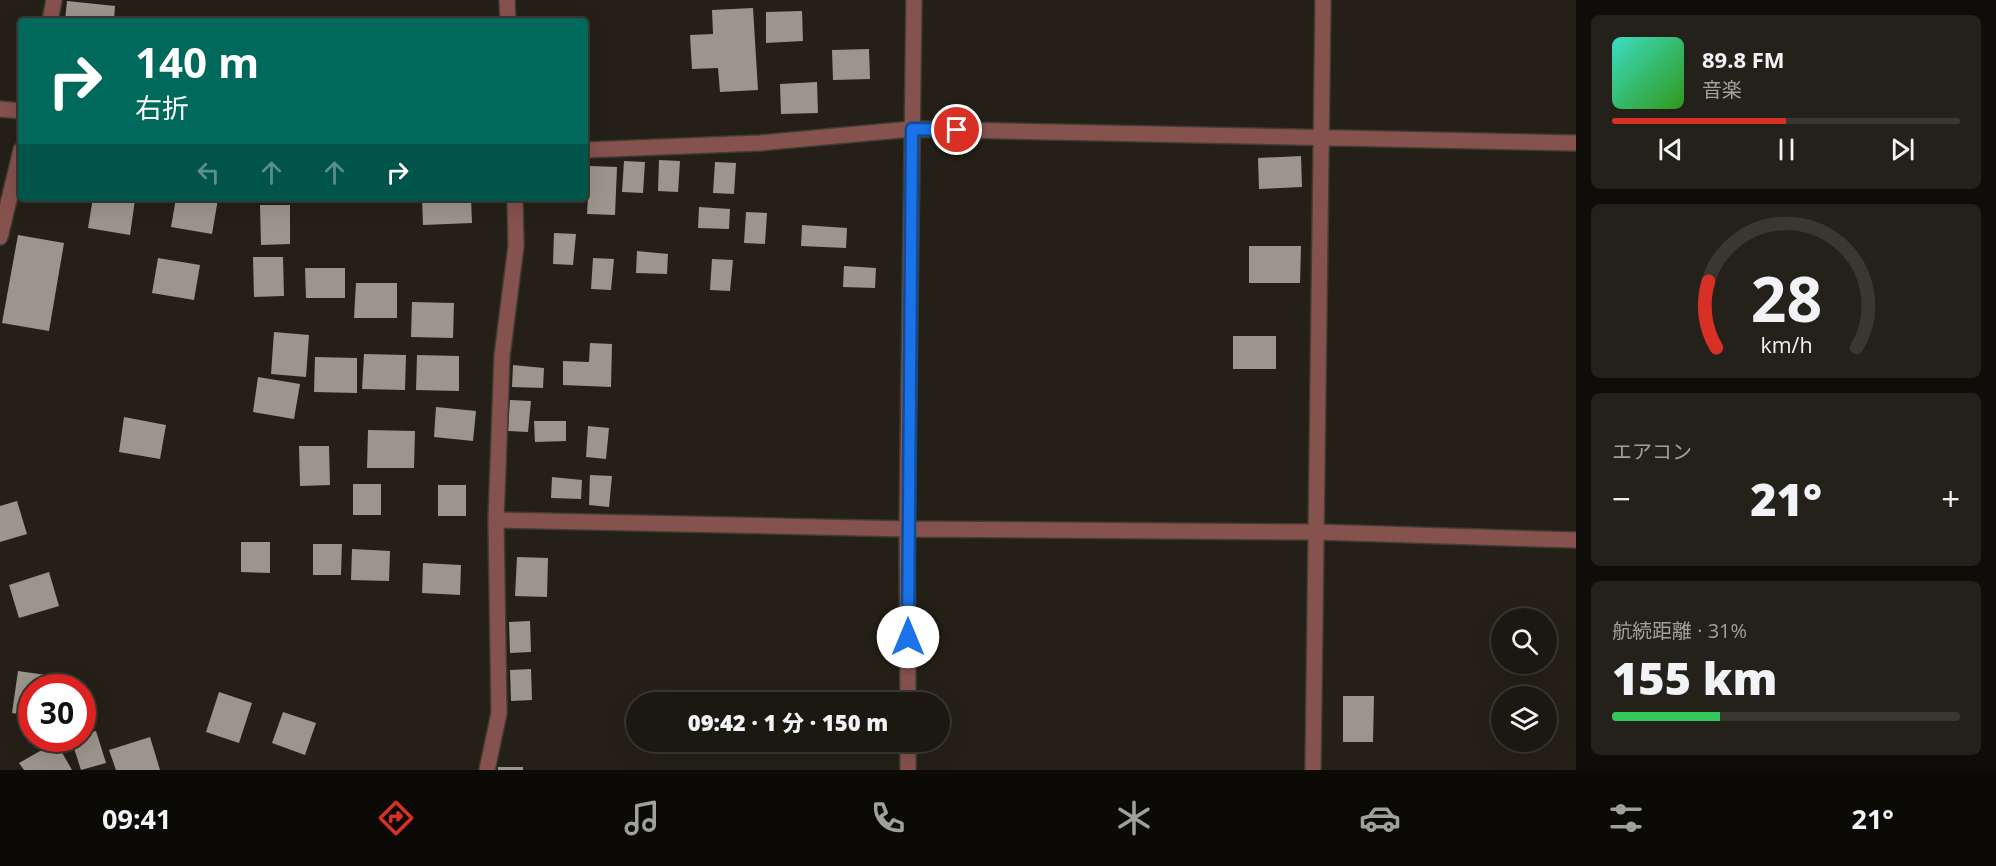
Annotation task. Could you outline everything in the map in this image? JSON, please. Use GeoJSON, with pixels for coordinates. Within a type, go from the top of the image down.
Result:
{"type":"FeatureCollection","features":[{"type":"Feature","properties":{"kind":"street"},"geometry":{"type":"LineString","coordinates":[[51,18],[54,0]]}},
{"type":"Feature","properties":{"kind":"street"},"geometry":{"type":"LineString","coordinates":[[507,0],[508,18]]}},
{"type":"Feature","properties":{"kind":"street"},"geometry":{"type":"LineString","coordinates":[[908,692],[907,529],[914,0]]}},
{"type":"Feature","properties":{"kind":"street"},"geometry":{"type":"LineString","coordinates":[[1312,770],[1323,0]]}},
{"type":"Feature","properties":{"kind":"street"},"geometry":{"type":"LineString","coordinates":[[0,109],[18,111]]}},
{"type":"Feature","properties":{"kind":"street"},"geometry":{"type":"LineString","coordinates":[[588,150],[760,143],[912,129],[1576,143]]}},
{"type":"Feature","properties":{"kind":"street"},"geometry":{"type":"LineString","coordinates":[[0,237],[18,162]]}},
{"type":"Feature","properties":{"kind":"street"},"geometry":{"type":"LineString","coordinates":[[487,770],[499,713],[496,520],[502,356],[516,246],[515,201]]}},
{"type":"Feature","properties":{"kind":"street"},"geometry":{"type":"LineString","coordinates":[[496,520],[907,529],[1317,532],[1576,540]]}},
{"type":"Feature","properties":{"kind":"street"},"geometry":{"type":"LineString","coordinates":[[908,752],[908,770]]}},
{"type":"Feature","properties":{"kind":"building"},"geometry":{"type":"Polygon","coordinates":[[[67,1],[115,6],[114,18],[65,18],[67,1]]]}},
{"type":"Feature","properties":{"kind":"building"},"geometry":{"type":"Polygon","coordinates":[[[753,8],[758,90],[720,92],[718,68],[692,69],[690,35],[713,34],[712,10],[753,8]]]}},
{"type":"Feature","properties":{"kind":"building"},"geometry":{"type":"Polygon","coordinates":[[[802,11],[803,41],[766,43],[766,12],[802,11]]]}},
{"type":"Feature","properties":{"kind":"building"},"geometry":{"type":"Polygon","coordinates":[[[869,49],[870,79],[833,80],[832,50],[869,49]]]}},
{"type":"Feature","properties":{"kind":"building"},"geometry":{"type":"Polygon","coordinates":[[[817,82],[818,113],[781,114],[780,84],[817,82]]]}},
{"type":"Feature","properties":{"kind":"building"},"geometry":{"type":"Polygon","coordinates":[[[1301,156],[1302,187],[1259,189],[1258,158],[1301,156]]]}},
{"type":"Feature","properties":{"kind":"building"},"geometry":{"type":"Polygon","coordinates":[[[659,160],[680,161],[678,192],[658,191],[659,160]]]}},
{"type":"Feature","properties":{"kind":"building"},"geometry":{"type":"Polygon","coordinates":[[[624,161],[645,162],[643,193],[622,192],[624,161]]]}},
{"type":"Feature","properties":{"kind":"building"},"geometry":{"type":"Polygon","coordinates":[[[715,162],[736,163],[734,194],[713,193],[715,162]]]}},
{"type":"Feature","properties":{"kind":"building"},"geometry":{"type":"Polygon","coordinates":[[[590,166],[617,167],[615,215],[587,214],[590,166]]]}},
{"type":"Feature","properties":{"kind":"building"},"geometry":{"type":"Polygon","coordinates":[[[92,201],[135,201],[130,235],[88,228],[92,201]]]}},
{"type":"Feature","properties":{"kind":"building"},"geometry":{"type":"Polygon","coordinates":[[[175,201],[218,201],[212,234],[171,227],[175,201]]]}},
{"type":"Feature","properties":{"kind":"building"},"geometry":{"type":"Polygon","coordinates":[[[422,201],[471,201],[472,223],[423,225],[422,201]]]}},
{"type":"Feature","properties":{"kind":"building"},"geometry":{"type":"Polygon","coordinates":[[[260,205],[290,205],[290,244],[261,245],[260,205]]]}},
{"type":"Feature","properties":{"kind":"building"},"geometry":{"type":"Polygon","coordinates":[[[699,207],[730,209],[729,229],[698,228],[699,207]]]}},
{"type":"Feature","properties":{"kind":"building"},"geometry":{"type":"Polygon","coordinates":[[[746,212],[767,213],[765,244],[744,243],[746,212]]]}},
{"type":"Feature","properties":{"kind":"building"},"geometry":{"type":"Polygon","coordinates":[[[802,225],[847,228],[846,248],[801,246],[802,225]]]}},
{"type":"Feature","properties":{"kind":"building"},"geometry":{"type":"Polygon","coordinates":[[[554,233],[576,234],[573,265],[553,264],[554,233]]]}},
{"type":"Feature","properties":{"kind":"building"},"geometry":{"type":"Polygon","coordinates":[[[18,235],[64,243],[49,331],[2,323],[18,235]]]}},
{"type":"Feature","properties":{"kind":"building"},"geometry":{"type":"Polygon","coordinates":[[[1249,246],[1301,246],[1300,283],[1249,283],[1249,246]]]}},
{"type":"Feature","properties":{"kind":"building"},"geometry":{"type":"Polygon","coordinates":[[[637,251],[668,254],[667,274],[636,273],[637,251]]]}},
{"type":"Feature","properties":{"kind":"building"},"geometry":{"type":"Polygon","coordinates":[[[253,257],[283,257],[284,296],[254,297],[253,257]]]}},
{"type":"Feature","properties":{"kind":"building"},"geometry":{"type":"Polygon","coordinates":[[[158,258],[200,265],[194,300],[152,293],[158,258]]]}},
{"type":"Feature","properties":{"kind":"building"},"geometry":{"type":"Polygon","coordinates":[[[593,258],[614,259],[611,290],[591,289],[593,258]]]}},
{"type":"Feature","properties":{"kind":"building"},"geometry":{"type":"Polygon","coordinates":[[[712,259],[733,260],[730,291],[710,290],[712,259]]]}},
{"type":"Feature","properties":{"kind":"building"},"geometry":{"type":"Polygon","coordinates":[[[844,266],[876,268],[875,288],[843,287],[844,266]]]}},
{"type":"Feature","properties":{"kind":"building"},"geometry":{"type":"Polygon","coordinates":[[[305,268],[345,268],[345,298],[306,298],[305,268]]]}},
{"type":"Feature","properties":{"kind":"building"},"geometry":{"type":"Polygon","coordinates":[[[356,283],[397,283],[397,318],[354,318],[356,283]]]}},
{"type":"Feature","properties":{"kind":"building"},"geometry":{"type":"Polygon","coordinates":[[[412,302],[454,303],[453,338],[411,337],[412,302]]]}},
{"type":"Feature","properties":{"kind":"building"},"geometry":{"type":"Polygon","coordinates":[[[274,332],[309,335],[306,377],[271,374],[274,332]]]}},
{"type":"Feature","properties":{"kind":"building"},"geometry":{"type":"Polygon","coordinates":[[[1233,336],[1276,336],[1276,369],[1233,369],[1233,336]]]}},
{"type":"Feature","properties":{"kind":"building"},"geometry":{"type":"Polygon","coordinates":[[[590,343],[612,344],[611,387],[563,385],[563,361],[589,362],[590,343]]]}},
{"type":"Feature","properties":{"kind":"building"},"geometry":{"type":"Polygon","coordinates":[[[364,354],[406,355],[405,390],[362,389],[364,354]]]}},
{"type":"Feature","properties":{"kind":"building"},"geometry":{"type":"Polygon","coordinates":[[[417,355],[459,356],[459,391],[416,390],[417,355]]]}},
{"type":"Feature","properties":{"kind":"building"},"geometry":{"type":"Polygon","coordinates":[[[315,357],[357,358],[357,393],[314,392],[315,357]]]}},
{"type":"Feature","properties":{"kind":"building"},"geometry":{"type":"Polygon","coordinates":[[[513,365],[544,368],[543,388],[512,387],[513,365]]]}},
{"type":"Feature","properties":{"kind":"building"},"geometry":{"type":"Polygon","coordinates":[[[258,377],[300,384],[294,419],[253,412],[258,377]]]}},
{"type":"Feature","properties":{"kind":"building"},"geometry":{"type":"Polygon","coordinates":[[[510,400],[531,401],[528,432],[508,431],[510,400]]]}},
{"type":"Feature","properties":{"kind":"building"},"geometry":{"type":"Polygon","coordinates":[[[436,407],[476,411],[473,441],[434,437],[436,407]]]}},
{"type":"Feature","properties":{"kind":"building"},"geometry":{"type":"Polygon","coordinates":[[[124,417],[166,425],[160,459],[119,452],[124,417]]]}},
{"type":"Feature","properties":{"kind":"building"},"geometry":{"type":"Polygon","coordinates":[[[534,421],[566,421],[566,441],[535,442],[534,421]]]}},
{"type":"Feature","properties":{"kind":"building"},"geometry":{"type":"Polygon","coordinates":[[[588,426],[609,428],[606,459],[586,457],[588,426]]]}},
{"type":"Feature","properties":{"kind":"building"},"geometry":{"type":"Polygon","coordinates":[[[368,430],[415,431],[414,468],[367,468],[368,430]]]}},
{"type":"Feature","properties":{"kind":"building"},"geometry":{"type":"Polygon","coordinates":[[[299,446],[329,446],[330,485],[300,486],[299,446]]]}},
{"type":"Feature","properties":{"kind":"building"},"geometry":{"type":"Polygon","coordinates":[[[590,475],[612,476],[609,507],[589,505],[590,475]]]}},
{"type":"Feature","properties":{"kind":"building"},"geometry":{"type":"Polygon","coordinates":[[[552,477],[582,480],[581,499],[551,498],[552,477]]]}},
{"type":"Feature","properties":{"kind":"building"},"geometry":{"type":"Polygon","coordinates":[[[353,484],[381,484],[381,515],[353,515],[353,484]]]}},
{"type":"Feature","properties":{"kind":"building"},"geometry":{"type":"Polygon","coordinates":[[[438,485],[466,485],[466,516],[438,516],[438,485]]]}},
{"type":"Feature","properties":{"kind":"building"},"geometry":{"type":"Polygon","coordinates":[[[17,501],[27,534],[0,542],[0,506],[17,501]]]}},
{"type":"Feature","properties":{"kind":"building"},"geometry":{"type":"Polygon","coordinates":[[[241,542],[270,542],[270,573],[241,572],[241,542]]]}},
{"type":"Feature","properties":{"kind":"building"},"geometry":{"type":"Polygon","coordinates":[[[313,544],[342,544],[341,575],[313,575],[313,544]]]}},
{"type":"Feature","properties":{"kind":"building"},"geometry":{"type":"Polygon","coordinates":[[[352,549],[390,551],[389,581],[351,580],[352,549]]]}},
{"type":"Feature","properties":{"kind":"building"},"geometry":{"type":"Polygon","coordinates":[[[517,557],[548,558],[547,597],[515,596],[517,557]]]}},
{"type":"Feature","properties":{"kind":"building"},"geometry":{"type":"Polygon","coordinates":[[[423,563],[461,565],[460,595],[422,593],[423,563]]]}},
{"type":"Feature","properties":{"kind":"building"},"geometry":{"type":"Polygon","coordinates":[[[49,572],[59,606],[19,618],[9,585],[49,572]]]}},
{"type":"Feature","properties":{"kind":"building"},"geometry":{"type":"Polygon","coordinates":[[[530,621],[531,652],[510,653],[509,622],[530,621]]]}},
{"type":"Feature","properties":{"kind":"building"},"geometry":{"type":"Polygon","coordinates":[[[531,669],[532,700],[511,701],[510,670],[531,669]]]}},
{"type":"Feature","properties":{"kind":"building"},"geometry":{"type":"Polygon","coordinates":[[[18,671],[39,674],[18,674],[18,714],[12,713],[18,671]]]}},
{"type":"Feature","properties":{"kind":"building"},"geometry":{"type":"Polygon","coordinates":[[[219,692],[252,703],[239,743],[206,732],[219,692]]]}},
{"type":"Feature","properties":{"kind":"building"},"geometry":{"type":"Polygon","coordinates":[[[1343,696],[1374,696],[1373,742],[1343,742],[1343,696]]]}},
{"type":"Feature","properties":{"kind":"building"},"geometry":{"type":"Polygon","coordinates":[[[283,712],[316,723],[305,755],[272,743],[283,712]]]}},
{"type":"Feature","properties":{"kind":"building"},"geometry":{"type":"Polygon","coordinates":[[[96,731],[106,763],[81,770],[75,752],[96,752],[96,731]]]}},
{"type":"Feature","properties":{"kind":"building"},"geometry":{"type":"Polygon","coordinates":[[[150,737],[160,770],[116,770],[109,750],[150,737]]]}},
{"type":"Feature","properties":{"kind":"building"},"geometry":{"type":"Polygon","coordinates":[[[38,752],[62,752],[72,770],[24,770],[19,763],[38,752]]]}},
{"type":"Feature","properties":{"kind":"building"},"geometry":{"type":"Polygon","coordinates":[[[498,767],[523,767],[523,770],[498,770],[498,767]]]}},
{"type":"Feature","properties":{"kind":"route"},"geometry":{"type":"LineString","coordinates":[[908,637],[912,129],[957,130]]}}]}
